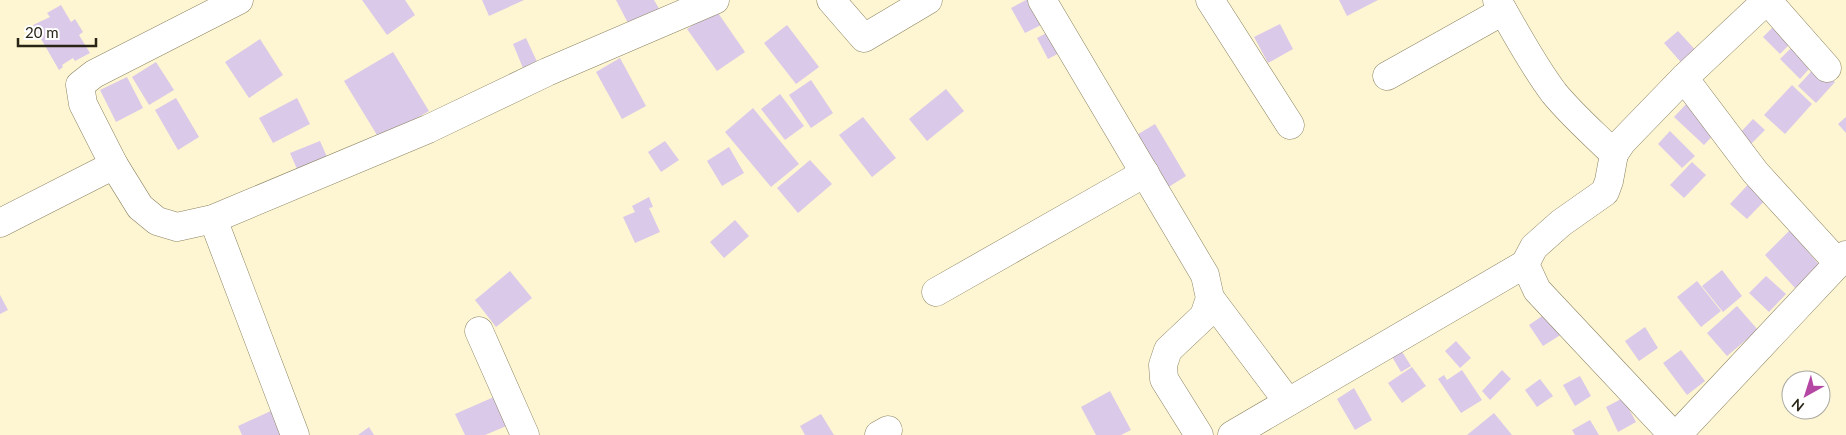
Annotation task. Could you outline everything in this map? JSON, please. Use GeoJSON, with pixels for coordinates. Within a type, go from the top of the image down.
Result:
{"type":"FeatureCollection","features":[{"type":"Feature","properties":{"kind":"street"},"geometry":{"type":"LineString","coordinates":[[239,0],[94,74],[80,85],[83,104],[114,165],[140,207],[157,221],[176,228],[213,219],[428,129],[548,72],[715,0]]}},
{"type":"Feature","properties":{"kind":"street"},"geometry":{"type":"LineString","coordinates":[[831,0],[864,38],[928,0]]}},
{"type":"Feature","properties":{"kind":"street"},"geometry":{"type":"LineString","coordinates":[[1042,0],[1206,275],[1210,298],[1288,402]]}},
{"type":"Feature","properties":{"kind":"street"},"geometry":{"type":"LineString","coordinates":[[1210,0],[1290,125]]}},
{"type":"Feature","properties":{"kind":"street"},"geometry":{"type":"LineString","coordinates":[[1232,435],[1525,264],[1534,247],[1562,223],[1605,192],[1610,181],[1614,154],[1622,142],[1684,78],[1767,0],[1828,68]]}},
{"type":"Feature","properties":{"kind":"street"},"geometry":{"type":"LineString","coordinates":[[1387,76],[1500,6],[1554,92],[1574,116],[1614,154]]}},
{"type":"Feature","properties":{"kind":"street"},"geometry":{"type":"LineString","coordinates":[[1525,264],[1536,290],[1675,435],[1842,259],[1755,172],[1684,78]]}},
{"type":"Feature","properties":{"kind":"street"},"geometry":{"type":"LineString","coordinates":[[0,223],[114,165]]}},
{"type":"Feature","properties":{"kind":"street"},"geometry":{"type":"LineString","coordinates":[[936,292],[1145,174]]}},
{"type":"Feature","properties":{"kind":"street"},"geometry":{"type":"LineString","coordinates":[[213,219],[295,435]]}},
{"type":"Feature","properties":{"kind":"street"},"geometry":{"type":"LineString","coordinates":[[1199,435],[1164,379],[1163,365],[1168,350],[1204,316],[1210,298]]}},
{"type":"Feature","properties":{"kind":"street"},"geometry":{"type":"LineString","coordinates":[[479,331],[525,435]]}},
{"type":"Feature","properties":{"kind":"building"},"geometry":{"type":"Polygon","coordinates":[[[362,0],[405,0],[415,15],[387,35],[362,0]]]}},
{"type":"Feature","properties":{"kind":"building"},"geometry":{"type":"Polygon","coordinates":[[[482,0],[524,0],[489,16],[482,0]]]}},
{"type":"Feature","properties":{"kind":"building"},"geometry":{"type":"Polygon","coordinates":[[[616,0],[654,0],[661,12],[630,27],[616,0]]]}},
{"type":"Feature","properties":{"kind":"building"},"geometry":{"type":"Polygon","coordinates":[[[1026,0],[1035,0],[1047,22],[1025,33],[1011,8],[1026,0]]]}},
{"type":"Feature","properties":{"kind":"building"},"geometry":{"type":"Polygon","coordinates":[[[1339,0],[1378,0],[1347,16],[1339,0]]]}},
{"type":"Feature","properties":{"kind":"building"},"geometry":{"type":"Polygon","coordinates":[[[61,5],[71,22],[75,19],[83,32],[79,35],[90,53],[75,61],[73,58],[62,65],[63,67],[59,70],[33,25],[50,17],[47,13],[61,5]]]}},
{"type":"Feature","properties":{"kind":"building"},"geometry":{"type":"Polygon","coordinates":[[[716,10],[745,52],[717,71],[687,29],[716,10]]]}},
{"type":"Feature","properties":{"kind":"building"},"geometry":{"type":"Polygon","coordinates":[[[1780,20],[1797,37],[1780,54],[1763,37],[1780,20]]]}},
{"type":"Feature","properties":{"kind":"building"},"geometry":{"type":"Polygon","coordinates":[[[1280,24],[1293,49],[1268,63],[1254,37],[1280,24]]]}},
{"type":"Feature","properties":{"kind":"building"},"geometry":{"type":"Polygon","coordinates":[[[787,25],[819,67],[796,84],[764,43],[787,25]]]}},
{"type":"Feature","properties":{"kind":"building"},"geometry":{"type":"Polygon","coordinates":[[[1054,29],[1065,50],[1048,59],[1037,38],[1054,29]]]}},
{"type":"Feature","properties":{"kind":"building"},"geometry":{"type":"Polygon","coordinates":[[[1678,31],[1700,55],[1686,68],[1664,43],[1678,31]]]}},
{"type":"Feature","properties":{"kind":"building"},"geometry":{"type":"Polygon","coordinates":[[[526,38],[539,66],[525,73],[513,44],[526,38]]]}},
{"type":"Feature","properties":{"kind":"building"},"geometry":{"type":"Polygon","coordinates":[[[260,39],[283,75],[249,98],[225,62],[260,39]]]}},
{"type":"Feature","properties":{"kind":"building"},"geometry":{"type":"Polygon","coordinates":[[[1798,41],[1817,60],[1800,79],[1780,59],[1798,41]]]}},
{"type":"Feature","properties":{"kind":"building"},"geometry":{"type":"Polygon","coordinates":[[[393,52],[429,111],[380,140],[344,81],[393,52]]]}},
{"type":"Feature","properties":{"kind":"building"},"geometry":{"type":"Polygon","coordinates":[[[620,58],[646,106],[622,119],[596,72],[620,58]]]}},
{"type":"Feature","properties":{"kind":"building"},"geometry":{"type":"Polygon","coordinates":[[[156,62],[174,90],[149,105],[132,77],[156,62]]]}},
{"type":"Feature","properties":{"kind":"building"},"geometry":{"type":"Polygon","coordinates":[[[1817,65],[1835,82],[1816,103],[1798,86],[1817,65]]]}},
{"type":"Feature","properties":{"kind":"building"},"geometry":{"type":"Polygon","coordinates":[[[127,77],[143,108],[116,122],[100,90],[127,77]]]}},
{"type":"Feature","properties":{"kind":"building"},"geometry":{"type":"Polygon","coordinates":[[[811,80],[833,113],[811,128],[789,95],[811,80]]]}},
{"type":"Feature","properties":{"kind":"building"},"geometry":{"type":"Polygon","coordinates":[[[1792,85],[1812,104],[1785,134],[1764,115],[1792,85]]]}},
{"type":"Feature","properties":{"kind":"building"},"geometry":{"type":"Polygon","coordinates":[[[946,89],[964,111],[927,141],[909,119],[946,89]]]}},
{"type":"Feature","properties":{"kind":"building"},"geometry":{"type":"Polygon","coordinates":[[[780,94],[804,126],[785,140],[761,109],[780,94]]]}},
{"type":"Feature","properties":{"kind":"building"},"geometry":{"type":"Polygon","coordinates":[[[176,98],[199,137],[178,150],[155,110],[176,98]]]}},
{"type":"Feature","properties":{"kind":"building"},"geometry":{"type":"Polygon","coordinates":[[[297,98],[310,124],[273,143],[259,118],[297,98]]]}},
{"type":"Feature","properties":{"kind":"building"},"geometry":{"type":"Polygon","coordinates":[[[1689,101],[1719,129],[1704,145],[1674,117],[1689,101]]]}},
{"type":"Feature","properties":{"kind":"building"},"geometry":{"type":"Polygon","coordinates":[[[753,108],[799,164],[771,187],[725,132],[753,108]]]}},
{"type":"Feature","properties":{"kind":"building"},"geometry":{"type":"Polygon","coordinates":[[[863,117],[896,158],[872,177],[839,135],[863,117]]]}},
{"type":"Feature","properties":{"kind":"building"},"geometry":{"type":"Polygon","coordinates":[[[1846,117],[1846,133],[1838,124],[1846,117]]]}},
{"type":"Feature","properties":{"kind":"building"},"geometry":{"type":"Polygon","coordinates":[[[1753,119],[1765,130],[1748,147],[1737,136],[1753,119]]]}},
{"type":"Feature","properties":{"kind":"building"},"geometry":{"type":"Polygon","coordinates":[[[1155,124],[1186,176],[1167,188],[1135,136],[1155,124]]]}},
{"type":"Feature","properties":{"kind":"building"},"geometry":{"type":"Polygon","coordinates":[[[1670,131],[1695,156],[1682,168],[1658,144],[1670,131]]]}},
{"type":"Feature","properties":{"kind":"building"},"geometry":{"type":"Polygon","coordinates":[[[320,141],[327,157],[297,169],[290,153],[320,141]]]}},
{"type":"Feature","properties":{"kind":"building"},"geometry":{"type":"Polygon","coordinates":[[[665,141],[679,160],[661,172],[648,152],[665,141]]]}},
{"type":"Feature","properties":{"kind":"building"},"geometry":{"type":"Polygon","coordinates":[[[729,147],[744,173],[722,186],[707,161],[729,147]]]}},
{"type":"Feature","properties":{"kind":"building"},"geometry":{"type":"Polygon","coordinates":[[[810,160],[832,184],[798,213],[777,188],[810,160]]]}},
{"type":"Feature","properties":{"kind":"building"},"geometry":{"type":"Polygon","coordinates":[[[1692,162],[1706,175],[1684,198],[1670,185],[1692,162]]]}},
{"type":"Feature","properties":{"kind":"building"},"geometry":{"type":"Polygon","coordinates":[[[1755,177],[1772,193],[1747,219],[1730,204],[1755,177]]]}},
{"type":"Feature","properties":{"kind":"building"},"geometry":{"type":"Polygon","coordinates":[[[649,197],[653,207],[649,208],[660,232],[635,243],[623,217],[635,212],[632,206],[649,197]]]}},
{"type":"Feature","properties":{"kind":"building"},"geometry":{"type":"Polygon","coordinates":[[[735,220],[749,236],[724,258],[710,242],[735,220]]]}},
{"type":"Feature","properties":{"kind":"building"},"geometry":{"type":"Polygon","coordinates":[[[1790,230],[1821,267],[1795,288],[1765,255],[1790,230]]]}},
{"type":"Feature","properties":{"kind":"building"},"geometry":{"type":"Polygon","coordinates":[[[1722,270],[1742,296],[1723,312],[1702,286],[1722,270]]]}},
{"type":"Feature","properties":{"kind":"building"},"geometry":{"type":"Polygon","coordinates":[[[510,271],[532,298],[496,327],[475,300],[510,271]]]}},
{"type":"Feature","properties":{"kind":"building"},"geometry":{"type":"Polygon","coordinates":[[[1766,276],[1786,294],[1769,312],[1749,293],[1766,276]]]}},
{"type":"Feature","properties":{"kind":"building"},"geometry":{"type":"Polygon","coordinates":[[[1697,281],[1721,311],[1701,327],[1677,297],[1697,281]]]}},
{"type":"Feature","properties":{"kind":"building"},"geometry":{"type":"Polygon","coordinates":[[[0,295],[8,310],[0,314],[0,295]]]}},
{"type":"Feature","properties":{"kind":"building"},"geometry":{"type":"Polygon","coordinates":[[[1737,306],[1758,330],[1727,356],[1707,333],[1737,306]]]}},
{"type":"Feature","properties":{"kind":"building"},"geometry":{"type":"Polygon","coordinates":[[[1548,312],[1562,334],[1543,346],[1529,325],[1548,312]]]}},
{"type":"Feature","properties":{"kind":"building"},"geometry":{"type":"Polygon","coordinates":[[[1645,327],[1658,348],[1639,361],[1625,341],[1645,327]]]}},
{"type":"Feature","properties":{"kind":"building"},"geometry":{"type":"Polygon","coordinates":[[[1456,341],[1471,358],[1460,368],[1445,351],[1456,341]]]}},
{"type":"Feature","properties":{"kind":"building"},"geometry":{"type":"Polygon","coordinates":[[[1401,350],[1411,366],[1401,372],[1391,355],[1401,350]]]}},
{"type":"Feature","properties":{"kind":"building"},"geometry":{"type":"Polygon","coordinates":[[[1681,350],[1705,381],[1687,395],[1663,363],[1681,350]]]}},
{"type":"Feature","properties":{"kind":"building"},"geometry":{"type":"Polygon","coordinates":[[[1412,367],[1426,386],[1402,403],[1388,383],[1412,367]]]}},
{"type":"Feature","properties":{"kind":"building"},"geometry":{"type":"Polygon","coordinates":[[[1462,370],[1482,400],[1461,413],[1438,379],[1444,375],[1447,380],[1462,370]]]}},
{"type":"Feature","properties":{"kind":"building"},"geometry":{"type":"Polygon","coordinates":[[[1502,370],[1511,379],[1490,400],[1482,391],[1502,370]]]}},
{"type":"Feature","properties":{"kind":"building"},"geometry":{"type":"Polygon","coordinates":[[[1580,376],[1591,396],[1575,406],[1563,385],[1580,376]]]}},
{"type":"Feature","properties":{"kind":"building"},"geometry":{"type":"Polygon","coordinates":[[[1540,379],[1553,396],[1537,407],[1525,390],[1540,379]]]}},
{"type":"Feature","properties":{"kind":"building"},"geometry":{"type":"Polygon","coordinates":[[[1354,388],[1372,420],[1355,430],[1337,399],[1354,388]]]}},
{"type":"Feature","properties":{"kind":"building"},"geometry":{"type":"Polygon","coordinates":[[[1110,391],[1131,430],[1121,435],[1096,435],[1081,407],[1110,391]]]}},
{"type":"Feature","properties":{"kind":"building"},"geometry":{"type":"Polygon","coordinates":[[[503,393],[516,422],[485,435],[465,435],[455,414],[503,393]]]}},
{"type":"Feature","properties":{"kind":"building"},"geometry":{"type":"Polygon","coordinates":[[[1623,398],[1636,422],[1618,432],[1606,407],[1623,398]]]}},
{"type":"Feature","properties":{"kind":"building"},"geometry":{"type":"Polygon","coordinates":[[[275,409],[287,435],[242,435],[238,426],[275,409]]]}},
{"type":"Feature","properties":{"kind":"building"},"geometry":{"type":"Polygon","coordinates":[[[1494,413],[1512,435],[1467,435],[1494,413]]]}},
{"type":"Feature","properties":{"kind":"building"},"geometry":{"type":"Polygon","coordinates":[[[821,414],[834,435],[805,435],[800,426],[821,414]]]}},
{"type":"Feature","properties":{"kind":"building"},"geometry":{"type":"Polygon","coordinates":[[[1590,420],[1599,435],[1575,435],[1572,430],[1590,420]]]}},
{"type":"Feature","properties":{"kind":"building"},"geometry":{"type":"Polygon","coordinates":[[[369,427],[374,435],[358,435],[369,427]]]}}]}
